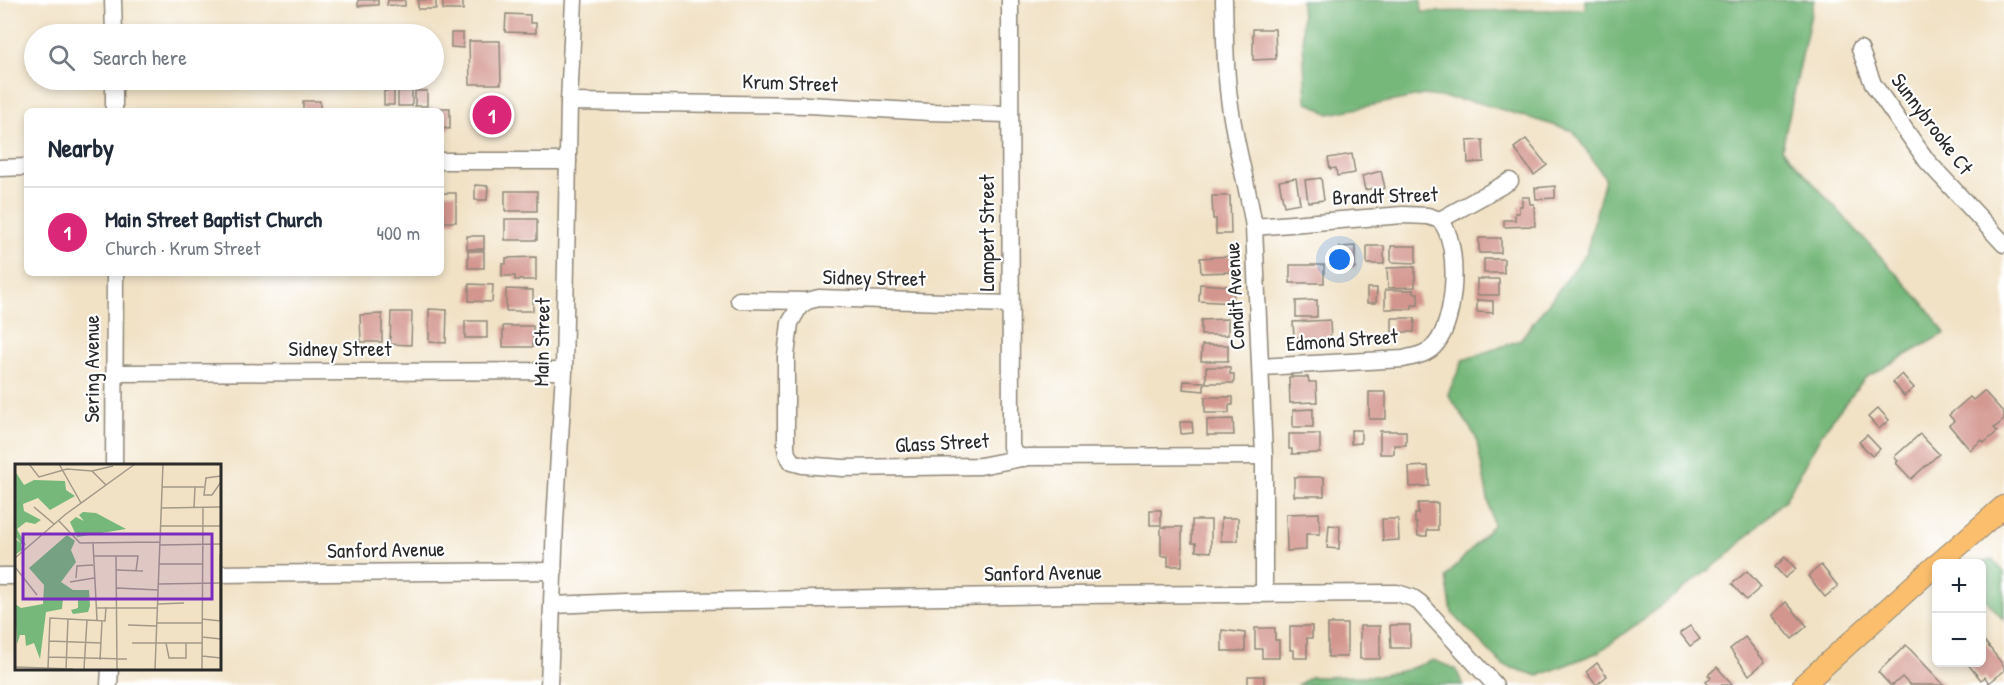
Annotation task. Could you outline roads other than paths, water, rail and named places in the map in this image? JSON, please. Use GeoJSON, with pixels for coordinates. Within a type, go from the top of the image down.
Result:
{"type":"FeatureCollection","features":[{"type":"Feature","properties":{"kind":"main road"},"geometry":{"type":"LineString","coordinates":[[1943,559],[2004,506]]}},
{"type":"Feature","properties":{"kind":"main road"},"geometry":{"type":"LineString","coordinates":[[1803,685],[1932,569]]}},
{"type":"Feature","properties":{"kind":"street"},"geometry":{"type":"LineString","coordinates":[[114,0],[114,24]]}},
{"type":"Feature","properties":{"kind":"street","name":"Main Street"},"geometry":{"type":"LineString","coordinates":[[549,685],[564,370],[573,0]]}},
{"type":"Feature","properties":{"kind":"street","name":"Lampert Street"},"geometry":{"type":"LineString","coordinates":[[1010,0],[1011,447],[1015,454],[1024,458]]}},
{"type":"Feature","properties":{"kind":"street","name":"Condit Avenue"},"geometry":{"type":"LineString","coordinates":[[1224,0],[1225,58],[1231,115],[1249,191],[1254,227],[1264,456],[1264,593]]}},
{"type":"Feature","properties":{"kind":"street","name":"Sunnybrooke Ct"},"geometry":{"type":"LineString","coordinates":[[1860,49],[1873,84],[1927,161],[2004,244]]}},
{"type":"Feature","properties":{"kind":"street"},"geometry":{"type":"LineString","coordinates":[[114,90],[114,108]]}},
{"type":"Feature","properties":{"kind":"street","name":"Krum Street"},"geometry":{"type":"LineString","coordinates":[[569,102],[808,105],[1009,114]]}},
{"type":"Feature","properties":{"kind":"street"},"geometry":{"type":"LineString","coordinates":[[444,161],[568,161]]}},
{"type":"Feature","properties":{"kind":"street"},"geometry":{"type":"LineString","coordinates":[[0,168],[24,167]]}},
{"type":"Feature","properties":{"kind":"street","name":"Brandt Street"},"geometry":{"type":"LineString","coordinates":[[1254,227],[1403,215],[1428,216],[1440,220],[1510,181]]}},
{"type":"Feature","properties":{"kind":"street","name":"Edmond Street"},"geometry":{"type":"LineString","coordinates":[[1261,367],[1403,359],[1430,351],[1444,333],[1450,314],[1453,285],[1450,237],[1440,220]]}},
{"type":"Feature","properties":{"kind":"street","name":"Sering Avenue"},"geometry":{"type":"LineString","coordinates":[[114,464],[115,276]]}},
{"type":"Feature","properties":{"kind":"street","name":"Sidney Street"},"geometry":{"type":"LineString","coordinates":[[739,300],[807,301],[819,298],[1009,304]]}},
{"type":"Feature","properties":{"kind":"street","name":"Glass Street"},"geometry":{"type":"LineString","coordinates":[[807,301],[799,307],[789,323],[786,356],[786,448],[792,462],[843,468],[909,468],[980,466],[1024,458],[1264,456]]}},
{"type":"Feature","properties":{"kind":"street","name":"Sidney Street"},"geometry":{"type":"LineString","coordinates":[[115,373],[564,370]]}},
{"type":"Feature","properties":{"kind":"street","name":"Sanford Avenue"},"geometry":{"type":"LineString","coordinates":[[220,574],[554,571]]}},
{"type":"Feature","properties":{"kind":"street","name":"Sanford Avenue"},"geometry":{"type":"LineString","coordinates":[[553,605],[624,602],[1397,592],[1413,598],[1427,610],[1495,685]]}},
{"type":"Feature","properties":{"kind":"street"},"geometry":{"type":"LineString","coordinates":[[109,685],[110,670]]}},
{"type":"Feature","properties":{"kind":"place","name":"Main Street Baptist Church"},"geometry":{"type":"Point","coordinates":[492,115]}}]}
